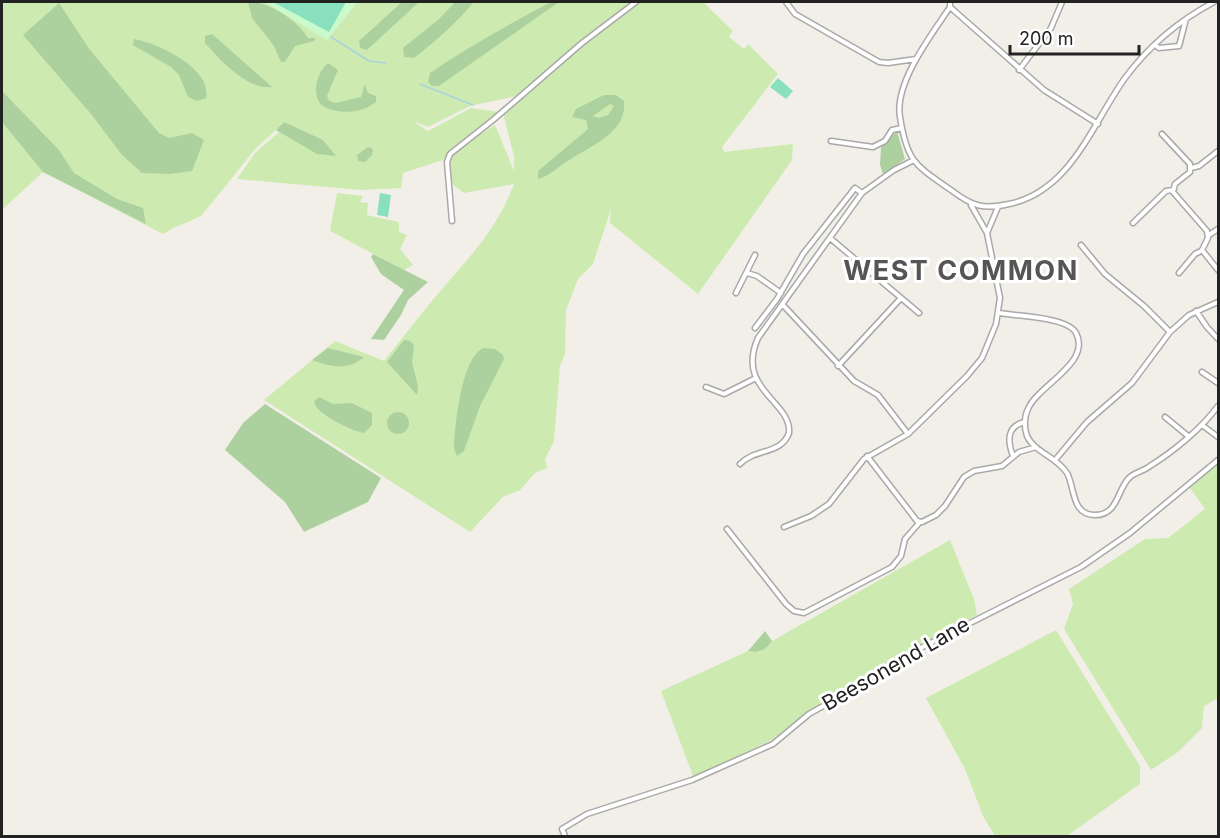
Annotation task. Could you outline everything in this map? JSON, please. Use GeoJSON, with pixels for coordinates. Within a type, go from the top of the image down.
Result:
{"type":"FeatureCollection","features":[{"type":"Feature","properties":{"kind":"street"},"geometry":{"type":"LineString","coordinates":[[452,221],[447,162],[450,154],[494,120],[582,43],[636,2]]}},
{"type":"Feature","properties":{"kind":"street"},"geometry":{"type":"LineString","coordinates":[[786,2],[795,14],[879,62],[916,59]]}},
{"type":"Feature","properties":{"kind":"street"},"geometry":{"type":"LineString","coordinates":[[783,527],[811,516],[829,504],[867,456],[908,434],[975,367],[987,347],[999,313],[999,286],[987,233],[971,205],[912,161],[902,128],[899,104],[916,59],[923,44],[950,7],[950,2]]}},
{"type":"Feature","properties":{"kind":"street"},"geometry":{"type":"LineString","coordinates":[[1019,70],[1051,28],[1062,2]]}},
{"type":"Feature","properties":{"kind":"street"},"geometry":{"type":"LineString","coordinates":[[971,205],[999,207],[1019,202],[1042,191],[1072,162],[1125,79],[1155,45],[1186,19],[1214,2]]}},
{"type":"Feature","properties":{"kind":"street"},"geometry":{"type":"LineString","coordinates":[[950,7],[1019,70],[1055,98],[1098,124]]}},
{"type":"Feature","properties":{"kind":"street"},"geometry":{"type":"LineString","coordinates":[[1155,45],[1159,48],[1179,45],[1186,19]]}},
{"type":"Feature","properties":{"kind":"street"},"geometry":{"type":"LineString","coordinates":[[831,141],[873,147],[885,141],[892,130],[902,128]]}},
{"type":"Feature","properties":{"kind":"street"},"geometry":{"type":"LineString","coordinates":[[1162,134],[1191,168]]}},
{"type":"Feature","properties":{"kind":"street"},"geometry":{"type":"LineString","coordinates":[[1133,223],[1166,191],[1173,190],[1191,168],[1199,166],[1218,151]]}},
{"type":"Feature","properties":{"kind":"street"},"geometry":{"type":"LineString","coordinates":[[740,464],[750,455],[779,447],[789,433],[785,416],[766,395],[756,378],[754,348],[862,193],[894,170],[912,161]]}},
{"type":"Feature","properties":{"kind":"street"},"geometry":{"type":"LineString","coordinates":[[755,328],[781,293],[803,254],[855,188],[862,193]]}},
{"type":"Feature","properties":{"kind":"street"},"geometry":{"type":"LineString","coordinates":[[1173,190],[1209,235]]}},
{"type":"Feature","properties":{"kind":"street"},"geometry":{"type":"LineString","coordinates":[[987,233],[999,207]]}},
{"type":"Feature","properties":{"kind":"street"},"geometry":{"type":"LineString","coordinates":[[1179,273],[1195,254],[1202,250],[1209,235],[1218,229]]}},
{"type":"Feature","properties":{"kind":"street"},"geometry":{"type":"LineString","coordinates":[[830,238],[919,313]]}},
{"type":"Feature","properties":{"kind":"street"},"geometry":{"type":"LineString","coordinates":[[1081,245],[1105,274],[1144,306],[1170,332]]}},
{"type":"Feature","properties":{"kind":"street"},"geometry":{"type":"LineString","coordinates":[[1202,250],[1218,270]]}},
{"type":"Feature","properties":{"kind":"street"},"geometry":{"type":"LineString","coordinates":[[736,293],[755,255]]}},
{"type":"Feature","properties":{"kind":"street"},"geometry":{"type":"LineString","coordinates":[[747,273],[757,276],[781,293]]}},
{"type":"Feature","properties":{"kind":"street"},"geometry":{"type":"LineString","coordinates":[[838,366],[901,298]]}},
{"type":"Feature","properties":{"kind":"street"},"geometry":{"type":"LineString","coordinates":[[777,299],[838,366],[854,381],[878,395],[908,434]]}},
{"type":"Feature","properties":{"kind":"street"},"geometry":{"type":"LineString","coordinates":[[1056,459],[1087,422],[1132,383],[1170,332],[1197,310],[1218,302]]}},
{"type":"Feature","properties":{"kind":"street"},"geometry":{"type":"LineString","coordinates":[[1197,310],[1218,339]]}},
{"type":"Feature","properties":{"kind":"street"},"geometry":{"type":"LineString","coordinates":[[999,313],[1062,323],[1072,328],[1077,336],[1078,348],[1074,360],[1030,404],[1025,422],[1027,436],[1036,446],[1056,459],[1068,476],[1077,505],[1088,514],[1098,515],[1115,504],[1128,479],[1150,466],[1202,425],[1218,406]]}},
{"type":"Feature","properties":{"kind":"street"},"geometry":{"type":"LineString","coordinates":[[1203,372],[1218,383]]}},
{"type":"Feature","properties":{"kind":"street"},"geometry":{"type":"LineString","coordinates":[[706,387],[724,394],[756,378]]}},
{"type":"Feature","properties":{"kind":"street"},"geometry":{"type":"LineString","coordinates":[[1165,417],[1188,436]]}},
{"type":"Feature","properties":{"kind":"street"},"geometry":{"type":"LineString","coordinates":[[1013,456],[1009,446],[1009,433],[1016,424],[1025,422]]}},
{"type":"Feature","properties":{"kind":"street"},"geometry":{"type":"LineString","coordinates":[[1202,425],[1218,437]]}},
{"type":"Feature","properties":{"kind":"street"},"geometry":{"type":"LineString","coordinates":[[727,529],[786,604],[794,611],[804,613],[892,567],[901,556],[908,534],[920,522],[936,515],[945,506],[964,477],[974,471],[1002,465],[1013,456],[1036,446]]}},
{"type":"Feature","properties":{"kind":"street"},"geometry":{"type":"LineString","coordinates":[[867,456],[920,522]]}},
{"type":"Feature","properties":{"kind":"street","name":"Beesonend Lane"},"geometry":{"type":"LineString","coordinates":[[565,837],[562,829],[587,814],[692,780],[773,744],[809,714],[857,687],[897,660],[1075,570],[1130,532],[1218,460]]}},
{"type":"Feature","properties":{"kind":"green space"},"geometry":{"type":"Polygon","coordinates":[[[2,2],[265,2],[327,40],[357,2],[703,2],[733,31],[729,37],[744,49],[748,44],[778,74],[722,147],[724,152],[793,144],[792,160],[698,294],[610,223],[611,209],[593,264],[578,279],[566,310],[565,354],[560,366],[554,441],[545,459],[547,468],[535,473],[520,490],[503,497],[470,532],[264,400],[335,341],[384,361],[490,231],[507,201],[514,184],[464,193],[451,183],[449,159],[463,145],[495,125],[514,171],[514,156],[502,110],[517,96],[470,106],[428,127],[413,121],[428,131],[471,108],[499,112],[453,147],[443,160],[403,173],[401,188],[361,190],[237,179],[255,153],[279,132],[276,130],[256,148],[202,215],[163,234],[43,172],[2,210],[2,2]]]}},
{"type":"Feature","properties":{"kind":"green space"},"geometry":{"type":"Polygon","coordinates":[[[248,2],[273,8],[290,18],[308,38],[316,38],[314,41],[295,46],[285,62],[281,62],[274,46],[252,18],[248,2]]]}},
{"type":"Feature","properties":{"kind":"green space"},"geometry":{"type":"Polygon","coordinates":[[[265,2],[357,2],[327,40],[265,2]]]}},
{"type":"Feature","properties":{"kind":"green space"},"geometry":{"type":"Polygon","coordinates":[[[273,2],[346,2],[329,32],[273,2]]]}},
{"type":"Feature","properties":{"kind":"green space"},"geometry":{"type":"Polygon","coordinates":[[[402,2],[419,2],[367,50],[360,48],[359,41],[402,2]]]}},
{"type":"Feature","properties":{"kind":"green space"},"geometry":{"type":"Polygon","coordinates":[[[455,2],[474,2],[446,32],[414,58],[404,57],[403,48],[439,19],[455,2]]]}},
{"type":"Feature","properties":{"kind":"green space"},"geometry":{"type":"Polygon","coordinates":[[[551,2],[559,2],[439,86],[432,86],[428,82],[430,73],[445,63],[551,2]]]}},
{"type":"Feature","properties":{"kind":"green space"},"geometry":{"type":"Polygon","coordinates":[[[59,3],[90,50],[159,133],[169,138],[192,133],[204,140],[192,171],[170,174],[142,173],[122,155],[91,114],[23,35],[59,3]]]}},
{"type":"Feature","properties":{"kind":"green space"},"geometry":{"type":"Polygon","coordinates":[[[212,34],[272,87],[253,84],[226,65],[205,43],[205,36],[212,34]]]}},
{"type":"Feature","properties":{"kind":"green space"},"geometry":{"type":"Polygon","coordinates":[[[134,39],[169,52],[193,68],[206,87],[206,98],[197,101],[188,97],[179,75],[171,67],[133,45],[134,39]]]}},
{"type":"Feature","properties":{"kind":"green space"},"geometry":{"type":"Polygon","coordinates":[[[328,63],[338,70],[327,96],[329,101],[336,103],[361,97],[365,84],[368,93],[376,96],[376,102],[363,109],[349,112],[321,105],[316,94],[318,77],[328,63]]]}},
{"type":"Feature","properties":{"kind":"green space"},"geometry":{"type":"Polygon","coordinates":[[[778,78],[793,91],[786,99],[770,87],[778,78]]]}},
{"type":"Feature","properties":{"kind":"green space"},"geometry":{"type":"Polygon","coordinates":[[[2,91],[59,150],[74,173],[117,199],[143,208],[146,224],[43,172],[2,122],[2,91]]]}},
{"type":"Feature","properties":{"kind":"green space"},"geometry":{"type":"Polygon","coordinates":[[[604,95],[616,95],[624,101],[624,112],[620,122],[605,138],[538,179],[538,171],[588,129],[586,120],[572,117],[576,109],[604,95]],[[610,104],[593,116],[599,118],[608,115],[614,106],[610,104]]]}},
{"type":"Feature","properties":{"kind":"green space"},"geometry":{"type":"Polygon","coordinates":[[[284,122],[323,140],[336,156],[317,154],[276,130],[284,122]]]}},
{"type":"Feature","properties":{"kind":"green space"},"geometry":{"type":"Polygon","coordinates":[[[897,131],[905,159],[883,174],[880,165],[881,147],[897,131]]]}},
{"type":"Feature","properties":{"kind":"green space"},"geometry":{"type":"Polygon","coordinates":[[[368,147],[373,149],[372,155],[365,162],[358,161],[357,155],[368,147]]]}},
{"type":"Feature","properties":{"kind":"green space"},"geometry":{"type":"Polygon","coordinates":[[[337,193],[363,196],[360,202],[368,203],[367,215],[399,222],[399,232],[407,235],[400,249],[413,265],[404,270],[330,231],[337,193]]]}},
{"type":"Feature","properties":{"kind":"green space"},"geometry":{"type":"Polygon","coordinates":[[[380,193],[391,195],[388,217],[377,215],[380,193]]]}},
{"type":"Feature","properties":{"kind":"green space"},"geometry":{"type":"Polygon","coordinates":[[[373,254],[428,282],[408,300],[384,340],[371,339],[404,290],[381,274],[371,257],[373,254]]]}},
{"type":"Feature","properties":{"kind":"green space"},"geometry":{"type":"Polygon","coordinates":[[[404,340],[414,345],[412,362],[418,386],[417,395],[387,362],[404,340]]]}},
{"type":"Feature","properties":{"kind":"green space"},"geometry":{"type":"Polygon","coordinates":[[[328,348],[364,357],[346,366],[312,360],[328,348]]]}},
{"type":"Feature","properties":{"kind":"green space"},"geometry":{"type":"Polygon","coordinates":[[[483,348],[495,349],[503,355],[504,359],[480,406],[464,451],[457,456],[454,448],[456,424],[464,378],[475,355],[483,348]]]}},
{"type":"Feature","properties":{"kind":"green space"},"geometry":{"type":"Polygon","coordinates":[[[319,397],[333,404],[352,403],[372,413],[372,425],[364,433],[335,421],[316,407],[314,402],[319,397]]]}},
{"type":"Feature","properties":{"kind":"green space"},"geometry":{"type":"Polygon","coordinates":[[[265,404],[381,478],[368,502],[304,532],[285,502],[225,450],[243,423],[265,404]]]}},
{"type":"Feature","properties":{"kind":"green space"},"geometry":{"type":"Polygon","coordinates":[[[398,412],[408,419],[409,423],[402,433],[398,434],[388,427],[387,423],[394,413],[398,412]]]}},
{"type":"Feature","properties":{"kind":"green space"},"geometry":{"type":"Polygon","coordinates":[[[1218,463],[1218,698],[1204,706],[1202,728],[1178,752],[1151,770],[1064,629],[1073,604],[1069,589],[1145,539],[1168,538],[1205,509],[1190,488],[1218,463]]]}},
{"type":"Feature","properties":{"kind":"green space"},"geometry":{"type":"Polygon","coordinates":[[[950,540],[974,599],[977,615],[885,664],[810,711],[775,738],[724,764],[693,776],[661,691],[748,651],[760,652],[772,641],[950,540]]]}},
{"type":"Feature","properties":{"kind":"green space"},"geometry":{"type":"Polygon","coordinates":[[[1056,630],[1140,766],[1140,784],[1067,836],[995,836],[983,816],[965,769],[926,698],[1056,630]]]}},
{"type":"Feature","properties":{"kind":"green space"},"geometry":{"type":"Polygon","coordinates":[[[765,631],[772,641],[764,649],[748,651],[765,631]]]}},
{"type":"Feature","properties":{"kind":"waterway"},"geometry":{"type":"LineString","coordinates":[[331,37],[369,61],[386,63]]}},
{"type":"Feature","properties":{"kind":"waterway"},"geometry":{"type":"LineString","coordinates":[[420,84],[473,105]]}},
{"type":"Feature","properties":{"kind":"district","name":"WEST COMMON"},"geometry":{"type":"Point","coordinates":[961,271]}}]}
